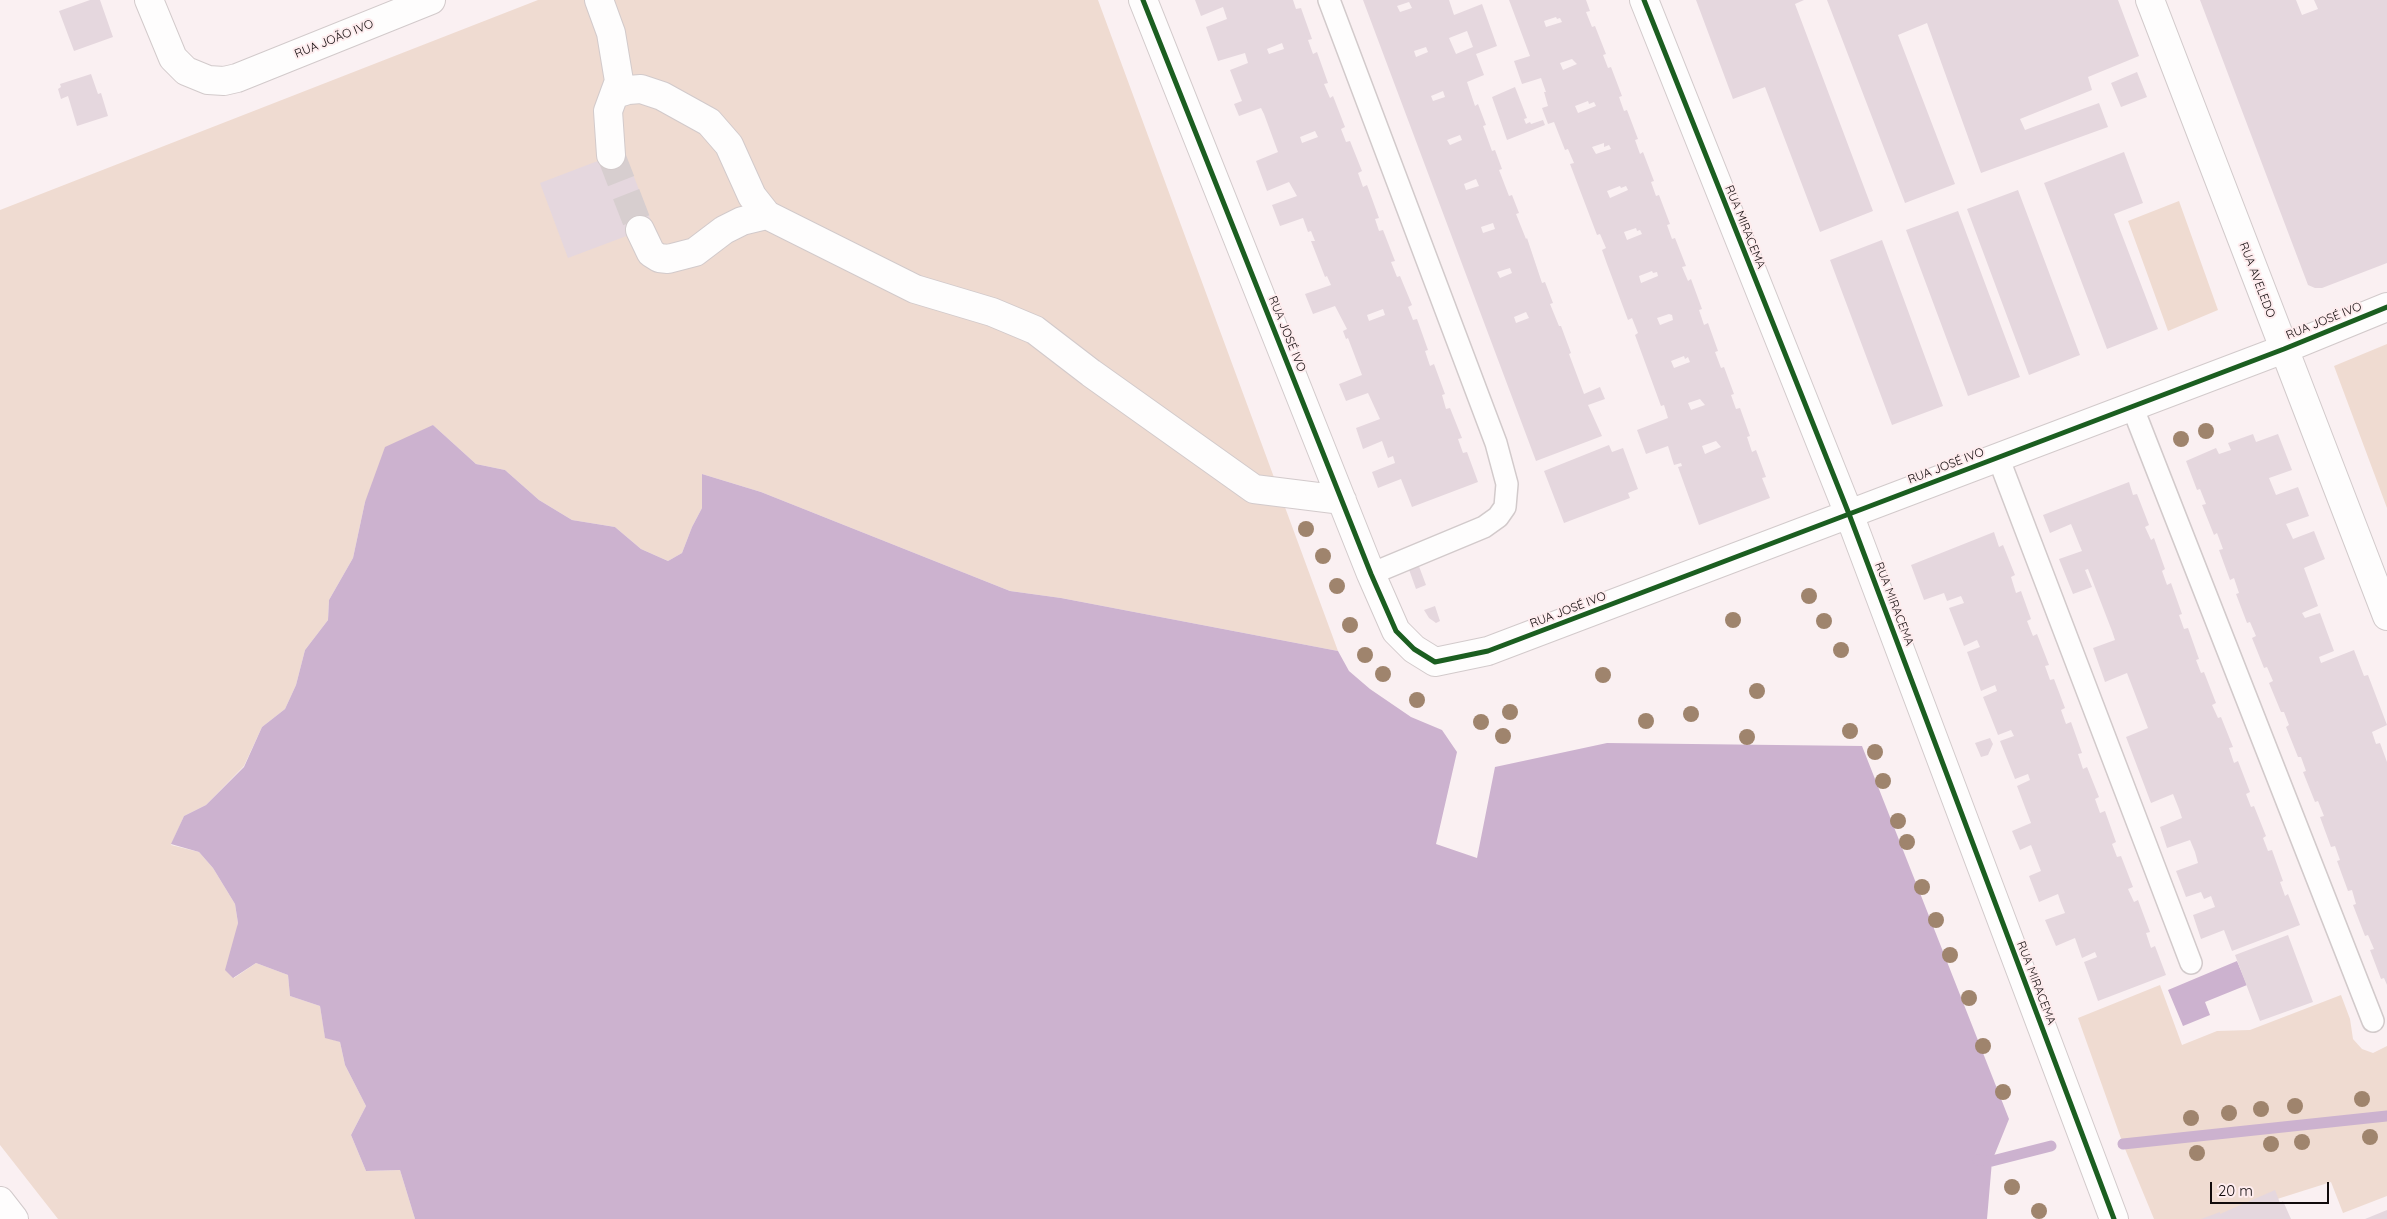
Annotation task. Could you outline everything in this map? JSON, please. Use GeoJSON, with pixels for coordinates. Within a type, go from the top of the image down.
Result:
{"type":"FeatureCollection","features":[{"type":"Feature","properties":{"kind":"street","name":"RUA JOÃO IVO"},"geometry":{"type":"LineString","coordinates":[[149,0],[173,58],[186,71],[208,80],[224,81],[236,78],[431,0]]}},
{"type":"Feature","properties":{"kind":"street"},"geometry":{"type":"LineString","coordinates":[[599,0],[611,33],[618,80],[608,111],[611,155]]}},
{"type":"Feature","properties":{"kind":"street","name":"RUA JOSÉ IVO"},"geometry":{"type":"LineString","coordinates":[[1143,0],[1371,574],[1396,631],[1414,649],[1435,662],[1488,651],[2284,349],[2387,307]]}},
{"type":"Feature","properties":{"kind":"street","name":"RUA MIRACEMA"},"geometry":{"type":"LineString","coordinates":[[1644,0],[1849,514],[2114,1219]]}},
{"type":"Feature","properties":{"kind":"street","name":"RUA AVELEDO"},"geometry":{"type":"LineString","coordinates":[[2150,0],[2387,616]]}},
{"type":"Feature","properties":{"kind":"street"},"geometry":{"type":"LineString","coordinates":[[615,58],[631,80],[641,89],[662,96],[709,122],[729,144],[752,196],[767,215],[915,289],[992,312],[1035,330],[1091,373],[1254,489],[1342,500]]}},
{"type":"Feature","properties":{"kind":"street"},"geometry":{"type":"LineString","coordinates":[[615,94],[641,89]]}},
{"type":"Feature","properties":{"kind":"street"},"geometry":{"type":"LineString","coordinates":[[640,230],[651,253],[659,258],[668,259],[695,252],[724,230],[742,221],[767,215]]}},
{"type":"Feature","properties":{"kind":"street"},"geometry":{"type":"LineString","coordinates":[[0,1201],[14,1219]]}},
{"type":"Feature","properties":{"kind":"lane"},"geometry":{"type":"LineString","coordinates":[[1329,0],[1493,433],[1507,484],[1505,507],[1498,516],[1484,527],[1371,574]]}},
{"type":"Feature","properties":{"kind":"lane"},"geometry":{"type":"LineString","coordinates":[[2132,406],[2373,1021]]}},
{"type":"Feature","properties":{"kind":"lane"},"geometry":{"type":"LineString","coordinates":[[1998,457],[2191,963]]}},
{"type":"Feature","properties":{"kind":"shaded area"},"geometry":{"type":"Polygon","coordinates":[[[538,0],[1098,0],[1338,651],[1061,598],[1010,591],[761,492],[702,474],[702,508],[682,553],[668,561],[641,549],[615,527],[572,520],[539,500],[505,470],[476,464],[433,425],[365,502],[353,558],[329,600],[328,620],[305,650],[296,685],[285,709],[262,727],[244,766],[206,805],[184,816],[171,845],[199,852],[213,868],[235,904],[238,923],[235,940],[234,978],[256,963],[288,975],[290,996],[320,1006],[325,1037],[340,1042],[345,1065],[366,1106],[351,1135],[366,1171],[400,1170],[415,1219],[58,1219],[0,1145],[0,210],[538,0]]]}},
{"type":"Feature","properties":{"kind":"shaded area"},"geometry":{"type":"Polygon","coordinates":[[[2179,201],[2218,310],[2168,331],[2128,221],[2179,201]]]}},
{"type":"Feature","properties":{"kind":"shaded area"},"geometry":{"type":"Polygon","coordinates":[[[2387,344],[2387,508],[2334,366],[2387,344]]]}},
{"type":"Feature","properties":{"kind":"shaded area"},"geometry":{"type":"Polygon","coordinates":[[[433,425],[476,464],[505,470],[539,500],[572,520],[615,527],[641,549],[668,561],[682,553],[702,508],[702,474],[761,492],[1010,591],[1061,598],[1338,651],[1349,671],[1370,689],[1411,717],[1442,730],[1457,752],[1436,844],[1477,858],[1495,767],[1607,743],[1862,746],[2009,1119],[1992,1161],[1987,1219],[415,1219],[400,1170],[366,1171],[351,1135],[366,1106],[345,1065],[340,1042],[325,1038],[320,1006],[290,996],[288,975],[256,963],[233,978],[225,970],[238,923],[235,904],[213,868],[199,852],[171,844],[184,816],[206,805],[244,767],[262,727],[285,709],[296,685],[305,650],[328,620],[329,600],[353,558],[365,502],[385,447],[433,425]]]}},
{"type":"Feature","properties":{"kind":"shaded area"},"geometry":{"type":"Polygon","coordinates":[[[2237,961],[2247,985],[2205,1002],[2210,1015],[2183,1026],[2168,990],[2237,961]]]}},
{"type":"Feature","properties":{"kind":"shaded area"},"geometry":{"type":"Polygon","coordinates":[[[2160,985],[2182,1045],[2217,1031],[2250,1030],[2341,995],[2350,1019],[2353,1039],[2362,1049],[2373,1053],[2387,1046],[2387,1196],[2343,1213],[2331,1182],[2214,1219],[2154,1219],[2123,1144],[2078,1018],[2160,985]]]}},
{"type":"Feature","properties":{"kind":"building"},"geometry":{"type":"Polygon","coordinates":[[[90,0],[100,0],[113,37],[74,51],[59,11],[90,0]]]}},
{"type":"Feature","properties":{"kind":"building"},"geometry":{"type":"Polygon","coordinates":[[[1195,0],[1293,0],[1296,9],[1301,8],[1312,39],[1308,40],[1313,54],[1317,52],[1328,83],[1324,84],[1330,98],[1333,96],[1345,127],[1341,129],[1346,142],[1350,141],[1362,171],[1358,173],[1363,187],[1367,185],[1379,218],[1375,219],[1379,231],[1383,230],[1395,261],[1391,262],[1397,277],[1400,276],[1412,305],[1408,307],[1413,320],[1417,319],[1428,350],[1425,351],[1430,366],[1434,364],[1445,394],[1442,395],[1446,409],[1450,408],[1462,438],[1458,439],[1463,453],[1467,452],[1478,482],[1412,507],[1401,479],[1378,488],[1372,472],[1395,463],[1393,456],[1388,458],[1382,441],[1363,449],[1356,428],[1380,419],[1368,393],[1346,401],[1339,384],[1362,375],[1348,338],[1346,339],[1343,331],[1347,329],[1335,306],[1313,314],[1305,294],[1331,285],[1327,276],[1325,277],[1311,241],[1315,241],[1311,231],[1308,232],[1303,218],[1280,226],[1272,205],[1297,196],[1289,182],[1267,191],[1256,161],[1278,152],[1264,114],[1261,108],[1239,116],[1234,104],[1242,101],[1230,70],[1248,63],[1245,53],[1218,61],[1206,27],[1227,19],[1223,7],[1201,16],[1195,0]],[[1282,43],[1267,49],[1269,54],[1284,49],[1282,43]],[[1315,131],[1300,137],[1302,143],[1318,137],[1315,131]],[[1383,309],[1367,315],[1369,321],[1385,315],[1383,309]]]}},
{"type":"Feature","properties":{"kind":"building"},"geometry":{"type":"Polygon","coordinates":[[[1363,0],[1449,0],[1454,15],[1482,4],[1497,46],[1476,54],[1484,75],[1467,82],[1475,106],[1478,104],[1486,125],[1483,126],[1492,151],[1495,150],[1502,169],[1499,170],[1509,196],[1512,195],[1519,213],[1516,214],[1527,238],[1542,283],[1545,282],[1553,303],[1550,304],[1559,326],[1561,326],[1584,394],[1600,387],[1605,399],[1588,405],[1602,436],[1536,461],[1363,0]],[[1409,2],[1397,6],[1400,12],[1412,8],[1409,2]],[[1467,31],[1449,38],[1456,54],[1473,47],[1467,31]],[[1426,47],[1414,51],[1416,57],[1428,52],[1426,47]],[[1443,91],[1431,96],[1433,101],[1445,97],[1443,91]],[[1460,135],[1447,140],[1450,145],[1462,140],[1460,135]],[[1476,179],[1464,184],[1466,190],[1479,186],[1476,179]],[[1493,223],[1481,227],[1483,233],[1495,229],[1493,223]],[[1510,268],[1497,272],[1500,278],[1512,273],[1510,268]],[[1526,312],[1514,317],[1516,323],[1529,318],[1526,312]]]}},
{"type":"Feature","properties":{"kind":"building"},"geometry":{"type":"Polygon","coordinates":[[[1509,0],[1586,0],[1590,11],[1586,12],[1592,27],[1595,26],[1606,54],[1603,55],[1608,68],[1611,67],[1622,96],[1619,97],[1624,111],[1627,110],[1638,139],[1635,140],[1640,154],[1643,152],[1654,181],[1651,182],[1656,196],[1659,195],[1670,224],[1667,225],[1672,239],[1675,238],[1686,266],[1682,267],[1688,281],[1691,279],[1702,309],[1699,310],[1704,325],[1708,323],[1718,351],[1715,352],[1721,368],[1724,367],[1734,394],[1731,395],[1736,409],[1740,408],[1750,436],[1747,437],[1752,452],[1756,450],[1766,477],[1762,478],[1770,498],[1699,525],[1678,467],[1682,466],[1681,463],[1674,465],[1668,446],[1646,454],[1637,430],[1668,418],[1664,405],[1661,406],[1635,335],[1638,333],[1632,318],[1628,320],[1607,264],[1602,250],[1606,248],[1600,234],[1597,235],[1570,164],[1574,163],[1568,149],[1565,150],[1554,122],[1548,124],[1542,108],[1548,106],[1541,78],[1522,84],[1514,61],[1530,56],[1509,0]],[[1556,17],[1544,21],[1546,27],[1562,22],[1560,18],[1557,19],[1556,17]],[[1572,59],[1560,63],[1563,70],[1577,64],[1572,59]],[[1588,101],[1575,106],[1578,113],[1596,106],[1594,102],[1589,104],[1588,101]],[[1604,143],[1592,147],[1596,154],[1611,149],[1609,145],[1604,147],[1604,143]],[[1620,186],[1607,191],[1610,198],[1628,190],[1626,186],[1621,188],[1620,186]],[[1636,228],[1624,232],[1627,240],[1642,234],[1640,230],[1637,231],[1636,228]],[[1652,271],[1639,276],[1641,283],[1658,276],[1657,272],[1653,273],[1652,271]],[[1669,314],[1657,318],[1660,325],[1673,320],[1672,315],[1669,314]],[[1684,356],[1671,361],[1674,368],[1690,362],[1688,357],[1685,359],[1684,356]],[[1700,399],[1688,403],[1691,410],[1705,405],[1700,399]],[[1716,441],[1702,446],[1705,454],[1721,447],[1716,441]]]}},
{"type":"Feature","properties":{"kind":"building"},"geometry":{"type":"Polygon","coordinates":[[[1696,0],[1804,0],[1795,4],[1873,211],[1820,232],[1765,87],[1733,99],[1696,0]]]}},
{"type":"Feature","properties":{"kind":"building"},"geometry":{"type":"Polygon","coordinates":[[[1827,0],[2118,0],[2139,56],[2088,77],[2092,90],[2020,119],[2025,130],[2099,103],[2108,127],[1981,173],[1927,23],[1898,35],[1955,184],[1905,203],[1827,0]]]}},
{"type":"Feature","properties":{"kind":"building"},"geometry":{"type":"Polygon","coordinates":[[[2200,0],[2296,0],[2302,15],[2318,9],[2314,0],[2387,0],[2387,263],[2322,288],[2308,285],[2200,0]]]}},
{"type":"Feature","properties":{"kind":"building"},"geometry":{"type":"Polygon","coordinates":[[[2137,72],[2147,97],[2121,107],[2111,83],[2137,72]]]}},
{"type":"Feature","properties":{"kind":"building"},"geometry":{"type":"Polygon","coordinates":[[[91,74],[98,94],[101,93],[108,116],[77,126],[68,96],[61,99],[58,89],[61,87],[60,84],[91,74]]]}},
{"type":"Feature","properties":{"kind":"building"},"geometry":{"type":"Polygon","coordinates":[[[1515,87],[1527,118],[1524,119],[1526,124],[1543,120],[1545,125],[1507,140],[1492,97],[1515,87]]]}},
{"type":"Feature","properties":{"kind":"building"},"geometry":{"type":"Polygon","coordinates":[[[624,151],[653,226],[568,258],[540,183],[624,151]]]}},
{"type":"Feature","properties":{"kind":"building"},"geometry":{"type":"Polygon","coordinates":[[[2124,152],[2143,203],[2114,214],[2158,329],[2107,349],[2044,183],[2124,152]]]}},
{"type":"Feature","properties":{"kind":"building"},"geometry":{"type":"Polygon","coordinates":[[[2018,190],[2080,355],[2029,375],[1967,209],[2018,190]]]}},
{"type":"Feature","properties":{"kind":"building"},"geometry":{"type":"Polygon","coordinates":[[[1958,211],[2020,377],[1968,396],[1906,230],[1958,211]]]}},
{"type":"Feature","properties":{"kind":"building"},"geometry":{"type":"Polygon","coordinates":[[[1882,240],[1943,406],[1892,425],[1830,260],[1882,240]]]}},
{"type":"Feature","properties":{"kind":"building"},"geometry":{"type":"Polygon","coordinates":[[[2253,434],[2256,442],[2278,434],[2292,470],[2269,478],[2276,495],[2298,487],[2309,516],[2286,524],[2293,539],[2314,531],[2325,559],[2304,568],[2318,606],[2302,613],[2305,618],[2320,613],[2334,651],[2319,657],[2321,663],[2354,650],[2364,676],[2368,675],[2387,725],[2372,732],[2376,744],[2380,743],[2387,762],[2387,985],[2384,978],[2381,979],[2370,950],[2374,949],[2368,935],[2365,936],[2353,905],[2356,904],[2352,890],[2348,891],[2337,861],[2340,860],[2335,846],[2331,847],[2320,817],[2324,816],[2318,801],[2315,802],[2303,772],[2306,771],[2301,757],[2298,757],[2286,727],[2289,725],[2284,712],[2281,712],[2269,683],[2273,681],[2267,667],[2264,668],[2252,638],[2256,636],[2250,622],[2247,623],[2236,594],[2239,593],[2234,578],[2230,580],[2219,550],[2223,549],[2217,533],[2214,535],[2202,505],[2206,504],[2200,489],[2197,490],[2186,461],[2216,448],[2219,454],[2231,450],[2228,443],[2253,434]]]}},
{"type":"Feature","properties":{"kind":"building"},"geometry":{"type":"Polygon","coordinates":[[[1609,445],[1612,452],[1623,448],[1638,489],[1628,493],[1630,498],[1564,523],[1544,471],[1609,445]]]}},
{"type":"Feature","properties":{"kind":"building"},"geometry":{"type":"Polygon","coordinates":[[[2129,482],[2133,495],[2137,494],[2149,525],[2145,527],[2151,540],[2154,538],[2165,569],[2162,571],[2167,585],[2171,583],[2182,614],[2179,615],[2184,629],[2188,628],[2199,659],[2196,660],[2201,673],[2204,672],[2216,703],[2212,705],[2218,718],[2221,717],[2233,747],[2229,748],[2234,763],[2238,761],[2250,792],[2246,794],[2251,807],[2254,806],[2266,836],[2263,838],[2268,851],[2272,850],[2283,881],[2280,882],[2285,896],[2288,894],[2300,925],[2232,951],[2224,930],[2201,939],[2193,915],[2215,907],[2211,896],[2204,899],[2201,892],[2186,897],[2176,871],[2198,863],[2195,852],[2190,840],[2167,848],[2160,827],[2182,818],[2179,809],[2173,794],[2151,803],[2126,737],[2148,728],[2127,673],[2105,682],[2093,648],[2115,640],[2112,631],[2088,569],[2085,570],[2092,587],[2073,594],[2059,559],[2082,551],[2071,524],[2050,533],[2043,515],[2129,482]]]}},
{"type":"Feature","properties":{"kind":"building"},"geometry":{"type":"Polygon","coordinates":[[[1994,532],[1999,547],[2003,545],[2015,575],[2011,577],[2016,593],[2021,591],[2031,619],[2027,621],[2033,636],[2037,634],[2049,665],[2045,666],[2050,680],[2054,679],[2065,708],[2061,710],[2066,724],[2071,722],[2082,753],[2078,754],[2083,769],[2087,767],[2099,797],[2095,799],[2100,813],[2105,811],[2116,842],[2112,844],[2117,857],[2121,856],[2133,887],[2128,889],[2134,902],[2138,900],[2150,932],[2146,933],[2151,948],[2155,946],[2166,975],[2098,1001],[2084,962],[2097,957],[2095,952],[2082,958],[2075,938],[2056,946],[2045,920],[2065,913],[2058,894],[2039,902],[2029,876],[2041,871],[2031,845],[2020,850],[2012,831],[2031,823],[2017,786],[2030,780],[2028,774],[2015,779],[2000,741],[2014,736],[2011,730],[1998,735],[1983,697],[1997,691],[1995,685],[1981,691],[1967,652],[1980,647],[1977,640],[1964,646],[1949,608],[1964,603],[1961,596],[1947,601],[1944,593],[1924,600],[1911,565],[1994,532]]]}},
{"type":"Feature","properties":{"kind":"building"},"geometry":{"type":"Polygon","coordinates":[[[1417,561],[1426,585],[1416,589],[1407,564],[1417,561]]]}},
{"type":"Feature","properties":{"kind":"building"},"geometry":{"type":"Polygon","coordinates":[[[1435,606],[1440,621],[1436,623],[1429,618],[1424,610],[1435,606]]]}},
{"type":"Feature","properties":{"kind":"building"},"geometry":{"type":"Polygon","coordinates":[[[1990,738],[1993,744],[1988,755],[1981,757],[1975,743],[1990,738]]]}},
{"type":"Feature","properties":{"kind":"building"},"geometry":{"type":"Polygon","coordinates":[[[2288,935],[2313,1002],[2260,1021],[2235,955],[2288,935]]]}},
{"type":"Feature","properties":{"kind":"building"},"geometry":{"type":"Polygon","coordinates":[[[2275,1190],[2280,1203],[2283,1201],[2291,1219],[2201,1219],[2220,1212],[2220,1214],[2275,1190]]]}},
{"type":"Feature","properties":{"kind":"building"},"geometry":{"type":"Polygon","coordinates":[[[2387,1210],[2387,1219],[2365,1219],[2387,1210]]]}},
{"type":"Feature","properties":{"kind":"waterway"},"geometry":{"type":"LineString","coordinates":[[2123,1144],[2387,1116]]}},
{"type":"Feature","properties":{"kind":"waterway"},"geometry":{"type":"LineString","coordinates":[[1978,1160],[1992,1161],[2051,1146]]}},
{"type":"Feature","properties":{"kind":"tunnel"},"geometry":{"type":"LineString","coordinates":[[611,155],[640,230]]}},
{"type":"Feature","properties":{"kind":"cycle path"},"geometry":{"type":"LineString","coordinates":[[1143,0],[1371,574],[1396,631],[1414,649],[1435,662],[1488,651],[2284,349],[2387,307]]}},
{"type":"Feature","properties":{"kind":"cycle path"},"geometry":{"type":"LineString","coordinates":[[1644,0],[1849,514],[2114,1219]]}}]}
